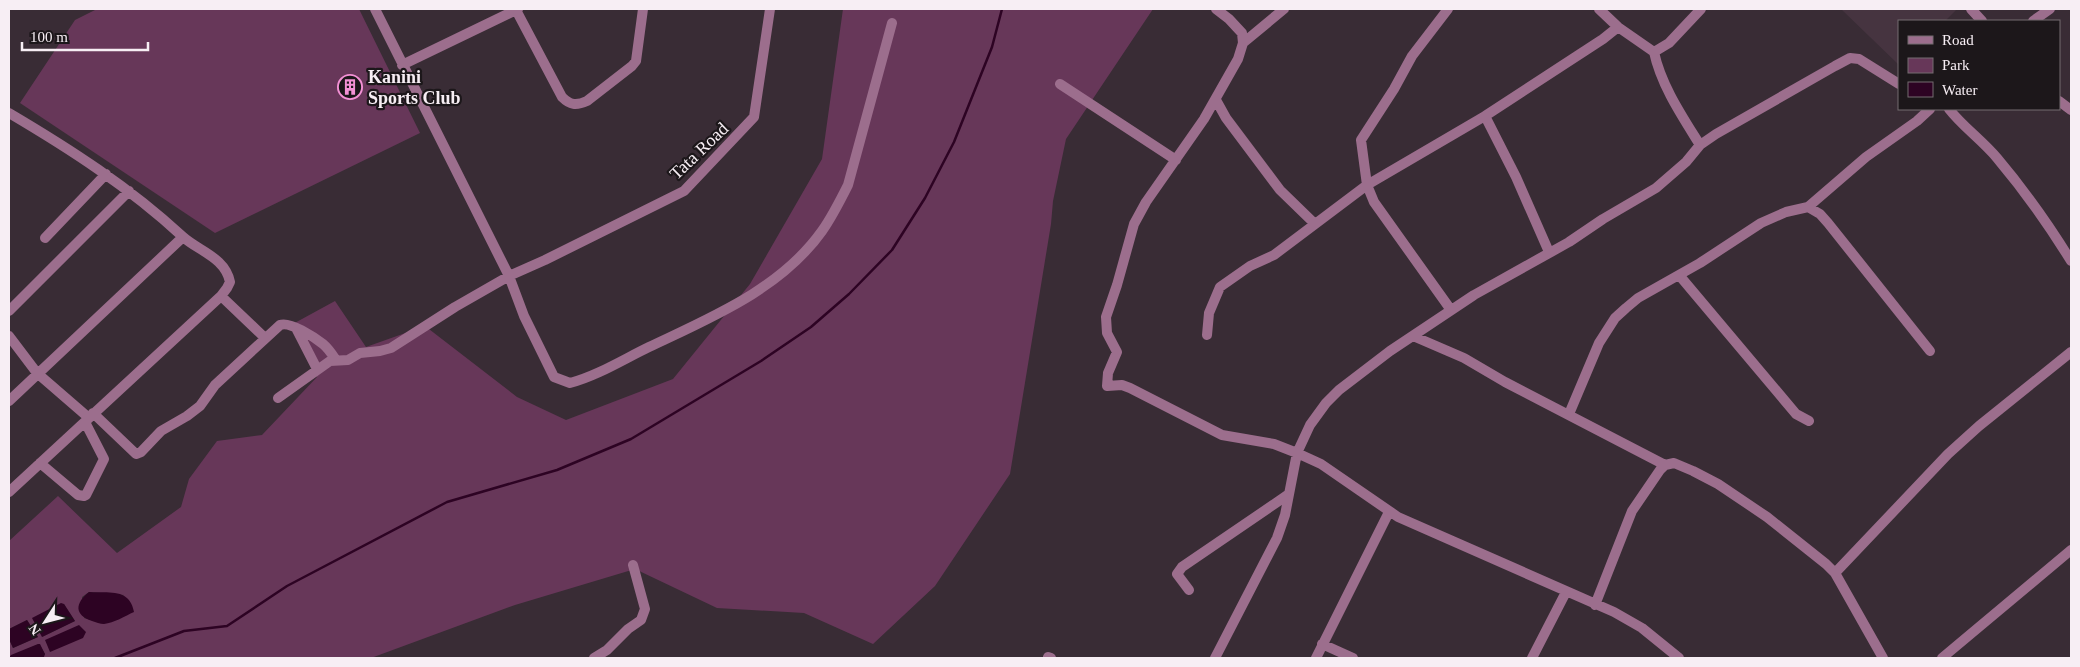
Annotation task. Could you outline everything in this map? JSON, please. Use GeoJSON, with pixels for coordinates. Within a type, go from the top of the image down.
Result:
{"type":"FeatureCollection","features":[{"type":"Feature","properties":{"kind":"street"},"geometry":{"type":"LineString","coordinates":[[375,9],[509,276],[524,316],[554,377],[570,383],[593,374],[737,304],[768,284],[798,259],[820,233],[836,209],[848,185],[892,23]]}},
{"type":"Feature","properties":{"kind":"street"},"geometry":{"type":"LineString","coordinates":[[402,65],[517,9],[562,97],[573,104],[587,102],[636,61],[643,9]]}},
{"type":"Feature","properties":{"kind":"street","name":"Tata Road"},"geometry":{"type":"LineString","coordinates":[[278,398],[317,369],[336,360],[348,360],[360,353],[391,348],[455,307],[509,276],[563,252],[684,191],[754,117],[770,9]]}},
{"type":"Feature","properties":{"kind":"street"},"geometry":{"type":"LineString","coordinates":[[1216,9],[1242,33],[1243,43],[1238,59],[1216,100],[1146,202],[1134,224],[1106,317],[1107,333],[1118,352],[1108,373],[1107,386],[1122,385],[1130,388],[1222,435],[1274,444],[1321,464],[1389,512],[1614,612],[1642,628],[1679,658]]}},
{"type":"Feature","properties":{"kind":"street"},"geometry":{"type":"LineString","coordinates":[[1243,43],[1284,9]]}},
{"type":"Feature","properties":{"kind":"street"},"geometry":{"type":"LineString","coordinates":[[1448,9],[1412,56],[1394,89],[1361,140],[1367,186],[1374,202],[1382,216],[1451,310]]}},
{"type":"Feature","properties":{"kind":"street"},"geometry":{"type":"LineString","coordinates":[[1599,9],[1618,27],[1654,52],[1657,65],[1678,111],[1700,145]]}},
{"type":"Feature","properties":{"kind":"street"},"geometry":{"type":"LineString","coordinates":[[1654,52],[1669,43],[1701,9]]}},
{"type":"Feature","properties":{"kind":"street"},"geometry":{"type":"LineString","coordinates":[[1971,9],[1981,20]]}},
{"type":"Feature","properties":{"kind":"street"},"geometry":{"type":"LineString","coordinates":[[2034,20],[2050,9]]}},
{"type":"Feature","properties":{"kind":"street"},"geometry":{"type":"LineString","coordinates":[[1207,336],[1209,313],[1220,287],[1250,266],[1274,255],[1367,186],[1485,116],[1603,40],[1618,27]]}},
{"type":"Feature","properties":{"kind":"street"},"geometry":{"type":"LineString","coordinates":[[1215,658],[1277,538],[1285,515],[1297,453],[1310,425],[1326,403],[1339,390],[1413,336],[1474,295],[1569,242],[1603,219],[1656,188],[1686,162],[1700,145],[1774,99],[1850,58],[1864,62],[1898,83]]}},
{"type":"Feature","properties":{"kind":"street"},"geometry":{"type":"LineString","coordinates":[[1060,84],[1176,160]]}},
{"type":"Feature","properties":{"kind":"street"},"geometry":{"type":"LineString","coordinates":[[1216,100],[1226,118],[1280,190],[1315,224]]}},
{"type":"Feature","properties":{"kind":"street"},"geometry":{"type":"LineString","coordinates":[[2060,102],[2071,110]]}},
{"type":"Feature","properties":{"kind":"street"},"geometry":{"type":"LineString","coordinates":[[1569,414],[1599,344],[1615,318],[1638,298],[1679,275],[1761,223],[1786,212],[1808,207],[1866,157],[1917,121],[1929,110]]}},
{"type":"Feature","properties":{"kind":"street"},"geometry":{"type":"LineString","coordinates":[[1950,110],[1957,120],[1998,159],[2050,227],[2071,261]]}},
{"type":"Feature","properties":{"kind":"street"},"geometry":{"type":"LineString","coordinates":[[9,113],[80,156],[129,191],[183,237],[208,253],[224,267],[230,282],[221,296],[9,492]]}},
{"type":"Feature","properties":{"kind":"street"},"geometry":{"type":"LineString","coordinates":[[1485,116],[1516,176],[1549,252]]}},
{"type":"Feature","properties":{"kind":"street"},"geometry":{"type":"LineString","coordinates":[[45,238],[106,174]]}},
{"type":"Feature","properties":{"kind":"street"},"geometry":{"type":"LineString","coordinates":[[9,311],[129,191]]}},
{"type":"Feature","properties":{"kind":"street"},"geometry":{"type":"LineString","coordinates":[[1808,207],[1820,214],[1828,223],[1930,351]]}},
{"type":"Feature","properties":{"kind":"street"},"geometry":{"type":"LineString","coordinates":[[9,401],[37,372],[183,237]]}},
{"type":"Feature","properties":{"kind":"street"},"geometry":{"type":"LineString","coordinates":[[1679,275],[1796,414],[1809,421]]}},
{"type":"Feature","properties":{"kind":"street"},"geometry":{"type":"LineString","coordinates":[[221,296],[264,337]]}},
{"type":"Feature","properties":{"kind":"street"},"geometry":{"type":"LineString","coordinates":[[9,336],[37,372],[89,418],[136,454],[162,431],[200,406],[211,389],[275,327],[284,323],[296,328],[323,344],[336,360]]}},
{"type":"Feature","properties":{"kind":"street"},"geometry":{"type":"LineString","coordinates":[[296,328],[309,350],[317,369]]}},
{"type":"Feature","properties":{"kind":"street"},"geometry":{"type":"LineString","coordinates":[[1413,336],[1464,358],[1666,465]]}},
{"type":"Feature","properties":{"kind":"street"},"geometry":{"type":"LineString","coordinates":[[1835,573],[1948,454],[1979,426],[2071,352]]}},
{"type":"Feature","properties":{"kind":"street"},"geometry":{"type":"LineString","coordinates":[[40,463],[78,495],[86,495],[104,459],[89,418]]}},
{"type":"Feature","properties":{"kind":"street"},"geometry":{"type":"LineString","coordinates":[[1595,605],[1632,511],[1660,470],[1666,465],[1674,464],[1693,470],[1736,494],[1799,542],[1835,573],[1883,658]]}},
{"type":"Feature","properties":{"kind":"street"},"geometry":{"type":"LineString","coordinates":[[1189,590],[1176,574],[1182,567],[1289,494]]}},
{"type":"Feature","properties":{"kind":"street"},"geometry":{"type":"LineString","coordinates":[[1316,658],[1389,512]]}},
{"type":"Feature","properties":{"kind":"street"},"geometry":{"type":"LineString","coordinates":[[1942,658],[2071,550]]}},
{"type":"Feature","properties":{"kind":"street"},"geometry":{"type":"LineString","coordinates":[[594,658],[607,650],[644,615],[645,609],[633,565]]}},
{"type":"Feature","properties":{"kind":"street"},"geometry":{"type":"LineString","coordinates":[[1532,658],[1566,592]]}},
{"type":"Feature","properties":{"kind":"street"},"geometry":{"type":"LineString","coordinates":[[1322,644],[1353,658]]}},
{"type":"Feature","properties":{"kind":"shaded area"},"geometry":{"type":"Polygon","coordinates":[[[1841,9],[1956,10],[1946,20],[1898,20],[1898,64],[1841,9]]]}},
{"type":"Feature","properties":{"kind":"green space"},"geometry":{"type":"Polygon","coordinates":[[[97,9],[359,9],[420,133],[215,233],[20,103],[75,20],[97,9]]]}},
{"type":"Feature","properties":{"kind":"green space"},"geometry":{"type":"Polygon","coordinates":[[[843,9],[1153,9],[1066,139],[1053,201],[1051,224],[1010,474],[935,586],[873,644],[804,613],[717,608],[635,569],[515,605],[371,658],[41,658],[45,654],[39,644],[9,657],[9,639],[13,648],[38,637],[27,620],[9,629],[9,541],[58,496],[117,553],[181,507],[189,479],[217,441],[262,435],[317,377],[291,325],[335,301],[366,347],[425,326],[517,397],[566,420],[673,379],[750,284],[822,159],[843,9]],[[89,592],[82,597],[84,618],[91,620],[124,595],[89,592]],[[64,604],[42,637],[75,621],[64,604]]]}},
{"type":"Feature","properties":{"kind":"water"},"geometry":{"type":"Polygon","coordinates":[[[89,592],[111,592],[123,595],[132,604],[134,612],[116,621],[104,624],[86,618],[79,612],[78,608],[81,600],[89,592]]]}},
{"type":"Feature","properties":{"kind":"water"},"geometry":{"type":"Polygon","coordinates":[[[61,603],[64,604],[75,621],[42,637],[32,618],[61,603]]]}},
{"type":"Feature","properties":{"kind":"water"},"geometry":{"type":"Polygon","coordinates":[[[27,620],[38,637],[13,648],[9,639],[9,629],[27,620]]]}},
{"type":"Feature","properties":{"kind":"water"},"geometry":{"type":"Polygon","coordinates":[[[79,625],[86,632],[83,638],[50,652],[45,640],[79,625]]]}},
{"type":"Feature","properties":{"kind":"water"},"geometry":{"type":"Polygon","coordinates":[[[40,644],[45,654],[44,657],[9,658],[11,655],[40,644]]]}},
{"type":"Feature","properties":{"kind":"waterway"},"geometry":{"type":"LineString","coordinates":[[115,658],[184,631],[227,626],[287,586],[447,502],[557,470],[631,439],[761,361],[811,327],[849,294],[892,250],[925,198],[954,142],[992,47],[1002,9]]}},
{"type":"Feature","properties":{"kind":"place","name":"Kanini Sports Club"},"geometry":{"type":"Point","coordinates":[350,87]}}]}
